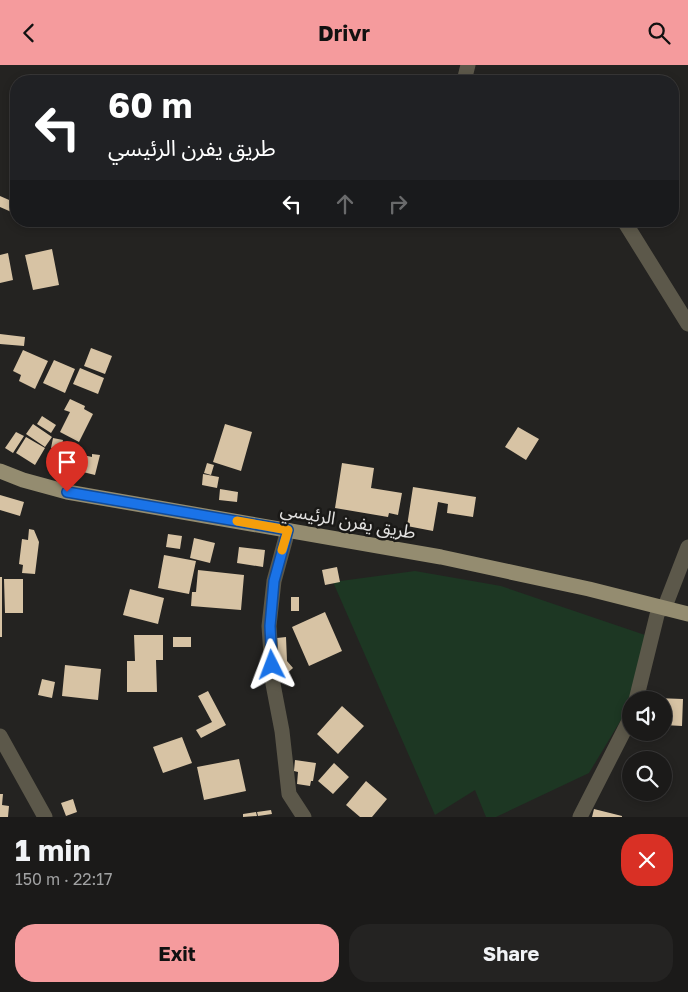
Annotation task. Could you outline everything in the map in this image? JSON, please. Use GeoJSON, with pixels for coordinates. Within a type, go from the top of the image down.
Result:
{"type":"FeatureCollection","features":[{"type":"Feature","properties":{"kind":"main road","name":"طريق يفرن الرئيسي"},"geometry":{"type":"LineString","coordinates":[[0,471],[23,480],[67,492],[450,559],[589,589],[688,614]]}},
{"type":"Feature","properties":{"kind":"street"},"geometry":{"type":"LineString","coordinates":[[628,227],[688,324]]}},
{"type":"Feature","properties":{"kind":"street"},"geometry":{"type":"LineString","coordinates":[[288,530],[274,581],[270,636],[273,684],[282,731],[290,794],[304,817]]}},
{"type":"Feature","properties":{"kind":"street"},"geometry":{"type":"LineString","coordinates":[[638,691],[662,608],[688,547]]}},
{"type":"Feature","properties":{"kind":"street"},"geometry":{"type":"LineString","coordinates":[[580,817],[622,735]]}},
{"type":"Feature","properties":{"kind":"street"},"geometry":{"type":"LineString","coordinates":[[0,736],[45,817]]}},
{"type":"Feature","properties":{"kind":"green space"},"geometry":{"type":"Polygon","coordinates":[[[415,571],[501,586],[645,635],[633,691],[622,691],[622,718],[589,773],[496,817],[486,817],[475,790],[435,815],[333,582],[415,571]]]}},
{"type":"Feature","properties":{"kind":"building"},"geometry":{"type":"Polygon","coordinates":[[[0,196],[10,200],[10,211],[0,207],[0,196]]]}},
{"type":"Feature","properties":{"kind":"building"},"geometry":{"type":"Polygon","coordinates":[[[52,249],[59,285],[33,290],[25,255],[52,249]]]}},
{"type":"Feature","properties":{"kind":"building"},"geometry":{"type":"Polygon","coordinates":[[[8,253],[13,280],[0,283],[0,255],[8,253]]]}},
{"type":"Feature","properties":{"kind":"building"},"geometry":{"type":"Polygon","coordinates":[[[0,334],[25,337],[24,346],[0,344],[0,334]]]}},
{"type":"Feature","properties":{"kind":"building"},"geometry":{"type":"Polygon","coordinates":[[[91,348],[112,356],[105,374],[84,366],[91,348]]]}},
{"type":"Feature","properties":{"kind":"building"},"geometry":{"type":"Polygon","coordinates":[[[23,350],[48,361],[35,389],[19,381],[21,375],[13,371],[23,350]]]}},
{"type":"Feature","properties":{"kind":"building"},"geometry":{"type":"Polygon","coordinates":[[[54,360],[75,369],[65,393],[43,383],[54,360]]]}},
{"type":"Feature","properties":{"kind":"building"},"geometry":{"type":"Polygon","coordinates":[[[80,368],[104,378],[98,394],[73,384],[80,368]]]}},
{"type":"Feature","properties":{"kind":"building"},"geometry":{"type":"Polygon","coordinates":[[[70,399],[85,406],[84,409],[93,414],[79,442],[60,432],[70,412],[64,410],[70,399]]]}},
{"type":"Feature","properties":{"kind":"building"},"geometry":{"type":"Polygon","coordinates":[[[42,416],[56,425],[51,433],[37,424],[42,416]]]}},
{"type":"Feature","properties":{"kind":"building"},"geometry":{"type":"Polygon","coordinates":[[[33,424],[52,437],[45,447],[26,434],[33,424]]]}},
{"type":"Feature","properties":{"kind":"building"},"geometry":{"type":"Polygon","coordinates":[[[225,424],[252,432],[241,471],[213,462],[225,424]]]}},
{"type":"Feature","properties":{"kind":"building"},"geometry":{"type":"Polygon","coordinates":[[[518,427],[539,439],[526,460],[505,447],[518,427]]]}},
{"type":"Feature","properties":{"kind":"building"},"geometry":{"type":"Polygon","coordinates":[[[16,432],[24,436],[13,453],[5,448],[16,432]]]}},
{"type":"Feature","properties":{"kind":"building"},"geometry":{"type":"Polygon","coordinates":[[[26,437],[45,448],[35,465],[16,453],[26,437]]]}},
{"type":"Feature","properties":{"kind":"building"},"geometry":{"type":"Polygon","coordinates":[[[53,438],[63,440],[61,450],[92,457],[92,454],[100,455],[95,475],[51,464],[55,448],[51,448],[53,438]]]}},
{"type":"Feature","properties":{"kind":"building"},"geometry":{"type":"Polygon","coordinates":[[[207,463],[214,465],[211,475],[204,473],[207,463]]]}},
{"type":"Feature","properties":{"kind":"building"},"geometry":{"type":"Polygon","coordinates":[[[342,463],[374,468],[371,488],[402,493],[398,515],[389,513],[388,517],[335,508],[342,463]]]}},
{"type":"Feature","properties":{"kind":"building"},"geometry":{"type":"Polygon","coordinates":[[[203,474],[219,477],[217,488],[202,485],[203,474]]]}},
{"type":"Feature","properties":{"kind":"building"},"geometry":{"type":"Polygon","coordinates":[[[413,487],[476,497],[473,517],[447,513],[448,504],[438,502],[433,531],[407,526],[413,487]]]}},
{"type":"Feature","properties":{"kind":"building"},"geometry":{"type":"Polygon","coordinates":[[[220,489],[238,492],[237,502],[219,500],[220,489]]]}},
{"type":"Feature","properties":{"kind":"building"},"geometry":{"type":"Polygon","coordinates":[[[0,495],[24,502],[20,516],[0,510],[0,495]]]}},
{"type":"Feature","properties":{"kind":"building"},"geometry":{"type":"Polygon","coordinates":[[[29,529],[34,530],[39,542],[35,574],[22,573],[23,565],[19,564],[22,539],[28,540],[29,529]]]}},
{"type":"Feature","properties":{"kind":"building"},"geometry":{"type":"Polygon","coordinates":[[[168,534],[182,536],[180,549],[166,547],[168,534]]]}},
{"type":"Feature","properties":{"kind":"building"},"geometry":{"type":"Polygon","coordinates":[[[194,538],[215,543],[210,563],[190,558],[194,538]]]}},
{"type":"Feature","properties":{"kind":"building"},"geometry":{"type":"Polygon","coordinates":[[[239,547],[265,550],[263,567],[237,563],[239,547]]]}},
{"type":"Feature","properties":{"kind":"building"},"geometry":{"type":"Polygon","coordinates":[[[164,555],[196,561],[189,594],[158,588],[164,555]]]}},
{"type":"Feature","properties":{"kind":"building"},"geometry":{"type":"Polygon","coordinates":[[[337,567],[340,582],[325,585],[322,570],[337,567]]]}},
{"type":"Feature","properties":{"kind":"building"},"geometry":{"type":"Polygon","coordinates":[[[198,570],[244,575],[241,610],[191,606],[192,592],[196,592],[198,570]]]}},
{"type":"Feature","properties":{"kind":"building"},"geometry":{"type":"Polygon","coordinates":[[[0,577],[2,577],[2,637],[0,637],[0,577]]]}},
{"type":"Feature","properties":{"kind":"building"},"geometry":{"type":"Polygon","coordinates":[[[4,579],[23,579],[23,613],[5,613],[4,579]]]}},
{"type":"Feature","properties":{"kind":"building"},"geometry":{"type":"Polygon","coordinates":[[[130,589],[164,598],[158,624],[123,615],[130,589]]]}},
{"type":"Feature","properties":{"kind":"building"},"geometry":{"type":"Polygon","coordinates":[[[291,597],[299,597],[299,611],[291,611],[291,597]]]}},
{"type":"Feature","properties":{"kind":"building"},"geometry":{"type":"Polygon","coordinates":[[[325,612],[342,651],[309,666],[292,627],[325,612]]]}},
{"type":"Feature","properties":{"kind":"building"},"geometry":{"type":"Polygon","coordinates":[[[134,635],[163,635],[163,660],[156,660],[157,692],[127,692],[127,661],[135,661],[134,635]]]}},
{"type":"Feature","properties":{"kind":"building"},"geometry":{"type":"Polygon","coordinates":[[[173,637],[191,637],[191,647],[173,647],[173,637]]]}},
{"type":"Feature","properties":{"kind":"building"},"geometry":{"type":"Polygon","coordinates":[[[286,637],[287,661],[293,668],[284,676],[278,669],[277,638],[286,637]]]}},
{"type":"Feature","properties":{"kind":"building"},"geometry":{"type":"Polygon","coordinates":[[[65,665],[101,669],[98,700],[62,696],[65,665]]]}},
{"type":"Feature","properties":{"kind":"building"},"geometry":{"type":"Polygon","coordinates":[[[42,679],[55,682],[52,698],[38,695],[42,679]]]}},
{"type":"Feature","properties":{"kind":"building"},"geometry":{"type":"Polygon","coordinates":[[[208,691],[226,725],[201,738],[196,730],[212,722],[198,696],[208,691]]]}},
{"type":"Feature","properties":{"kind":"building"},"geometry":{"type":"Polygon","coordinates":[[[672,699],[683,699],[682,726],[672,725],[672,699]]]}},
{"type":"Feature","properties":{"kind":"building"},"geometry":{"type":"Polygon","coordinates":[[[342,706],[364,726],[338,754],[317,734],[342,706]]]}},
{"type":"Feature","properties":{"kind":"building"},"geometry":{"type":"Polygon","coordinates":[[[182,737],[192,763],[163,773],[153,747],[182,737]]]}},
{"type":"Feature","properties":{"kind":"building"},"geometry":{"type":"Polygon","coordinates":[[[239,759],[246,791],[204,800],[197,767],[239,759]]]}},
{"type":"Feature","properties":{"kind":"building"},"geometry":{"type":"Polygon","coordinates":[[[295,760],[316,763],[313,781],[311,781],[310,786],[297,784],[298,772],[294,771],[295,760]]]}},
{"type":"Feature","properties":{"kind":"building"},"geometry":{"type":"Polygon","coordinates":[[[334,763],[349,777],[333,794],[318,781],[334,763]]]}},
{"type":"Feature","properties":{"kind":"building"},"geometry":{"type":"Polygon","coordinates":[[[366,781],[387,799],[372,817],[360,817],[346,805],[366,781]]]}},
{"type":"Feature","properties":{"kind":"building"},"geometry":{"type":"Polygon","coordinates":[[[0,794],[3,794],[2,805],[9,806],[8,817],[0,817],[0,794]]]}},
{"type":"Feature","properties":{"kind":"building"},"geometry":{"type":"Polygon","coordinates":[[[73,799],[77,812],[66,816],[61,803],[73,799]]]}},
{"type":"Feature","properties":{"kind":"building"},"geometry":{"type":"Polygon","coordinates":[[[594,809],[622,816],[622,817],[592,817],[594,809]]]}},
{"type":"Feature","properties":{"kind":"building"},"geometry":{"type":"Polygon","coordinates":[[[271,810],[272,814],[258,816],[257,812],[271,810]]]}},
{"type":"Feature","properties":{"kind":"building"},"geometry":{"type":"Polygon","coordinates":[[[256,812],[257,816],[243,817],[243,814],[256,812]]]}},
{"type":"Feature","properties":{"kind":"slow traffic"},"geometry":{"type":"LineString","coordinates":[[237,521],[288,530],[282,550]]}},
{"type":"Feature","properties":{"kind":"route"},"geometry":{"type":"LineString","coordinates":[[67,492],[288,530],[274,581],[270,626],[272,665]]}}]}
